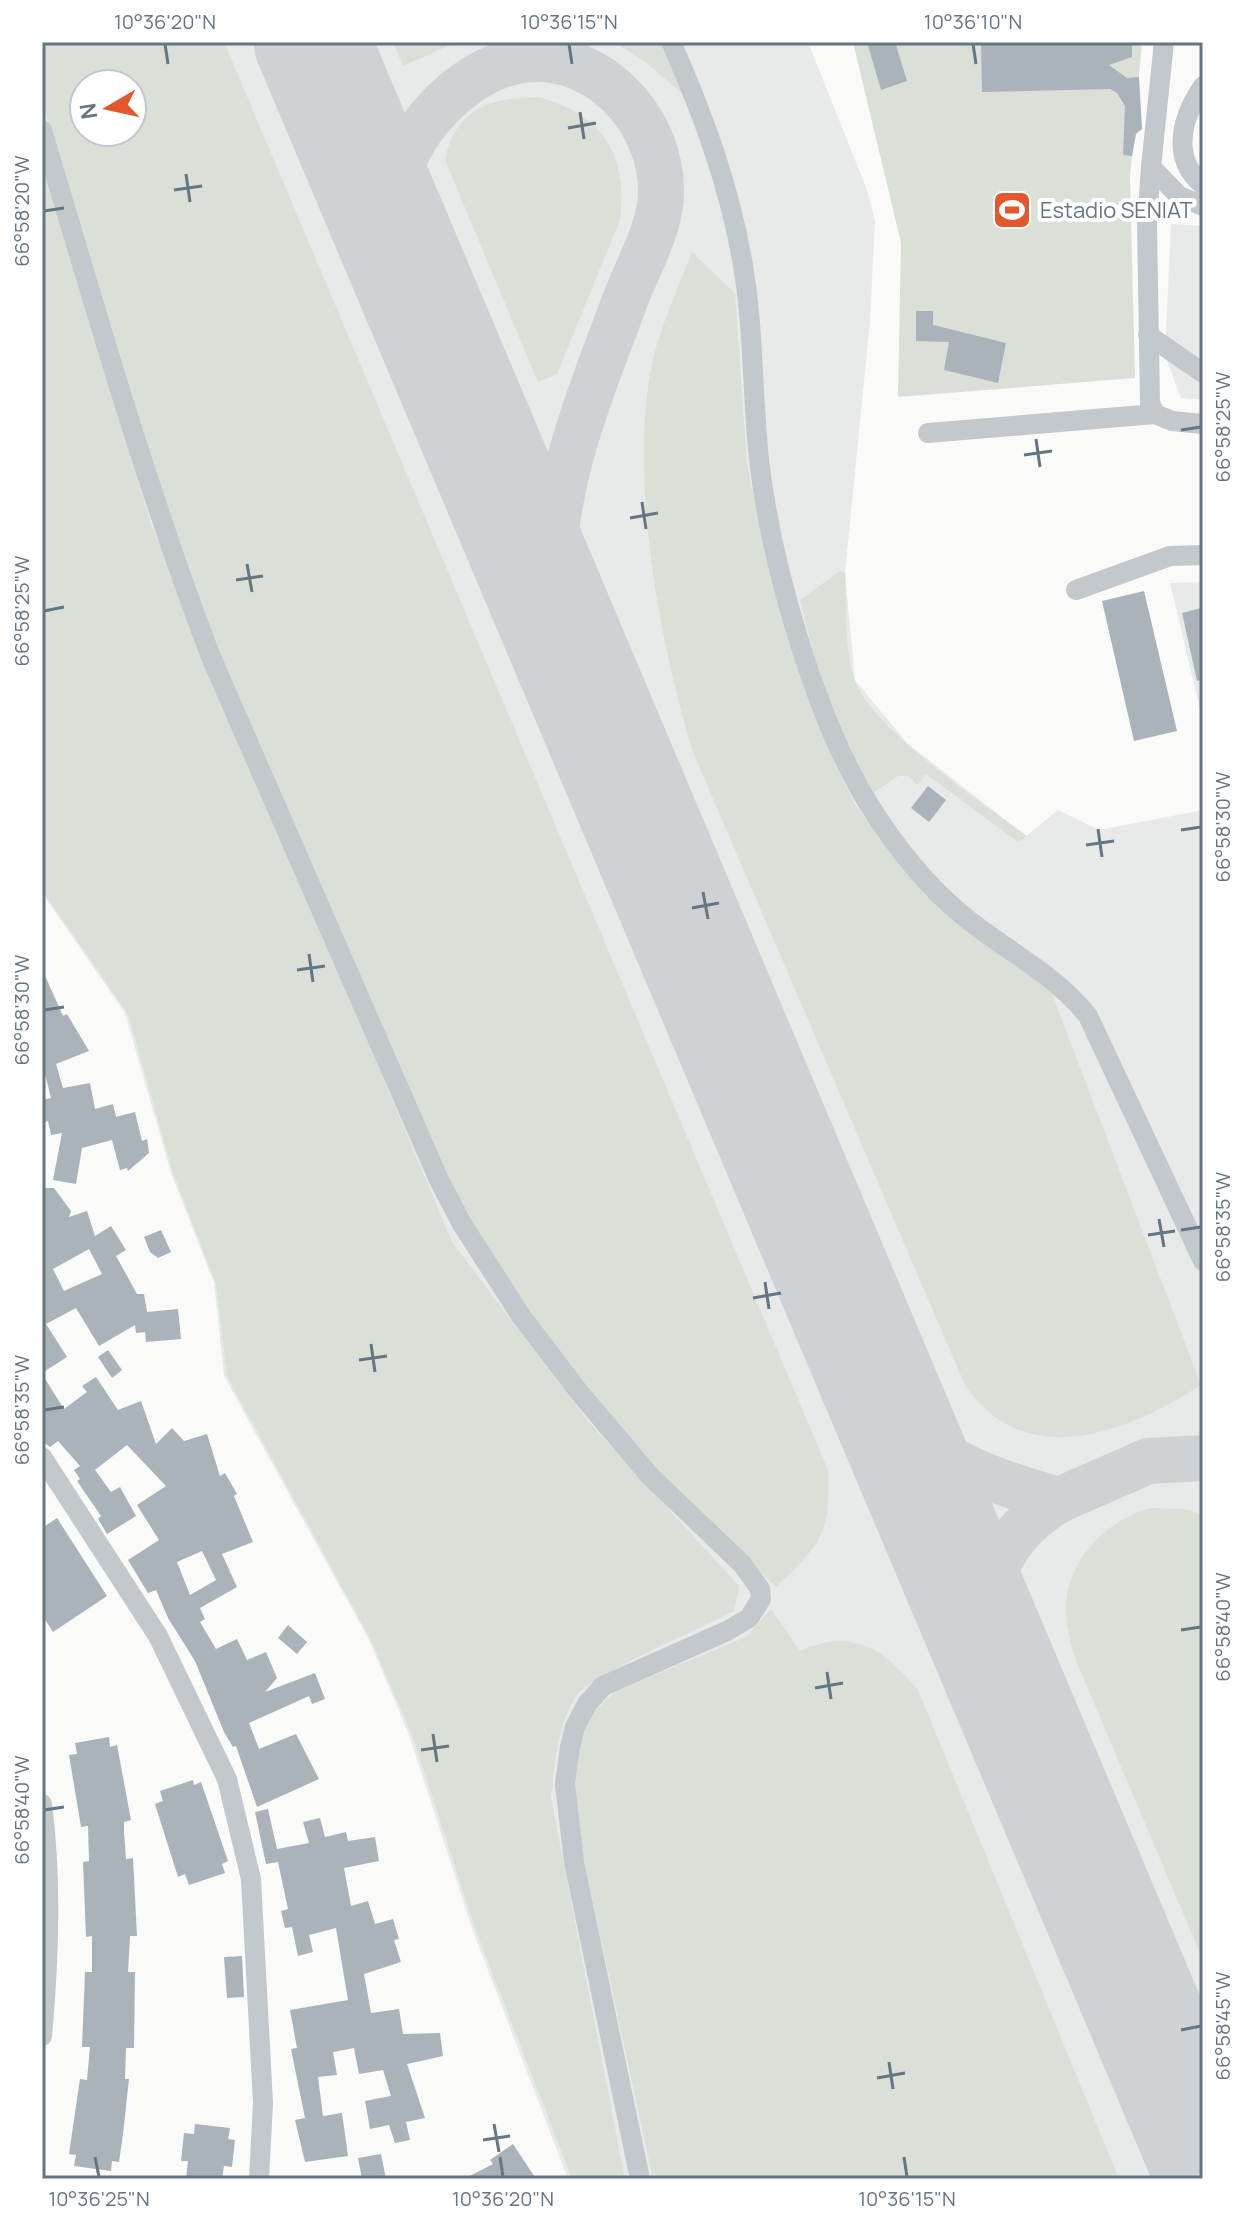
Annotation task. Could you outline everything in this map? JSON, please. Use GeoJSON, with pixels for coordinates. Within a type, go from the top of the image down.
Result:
{"type":"FeatureCollection","features":[{"type":"Feature","properties":{"kind":"street"},"geometry":{"type":"LineString","coordinates":[[671,42],[706,122],[743,266],[759,460],[769,521],[793,611],[831,725],[867,802],[913,864],[961,914],[1045,973],[1070,994],[1088,1016],[1203,1261]]}},
{"type":"Feature","properties":{"kind":"street"},"geometry":{"type":"LineString","coordinates":[[1155,414],[1150,403],[1147,223],[1164,42]]}},
{"type":"Feature","properties":{"kind":"street"},"geometry":{"type":"LineString","coordinates":[[1203,86],[1183,125],[1182,155],[1193,177],[1203,185]]}},
{"type":"Feature","properties":{"kind":"street"},"geometry":{"type":"LineString","coordinates":[[42,130],[114,373],[181,578],[211,657],[439,1180],[491,1272],[579,1392],[650,1476],[742,1564],[760,1589],[761,1599],[749,1618],[727,1631],[603,1686],[587,1704],[575,1727],[570,1747],[565,1784],[570,1838],[640,2179]]}},
{"type":"Feature","properties":{"kind":"street"},"geometry":{"type":"LineString","coordinates":[[1151,167],[1179,196],[1203,206]]}},
{"type":"Feature","properties":{"kind":"street"},"geometry":{"type":"LineString","coordinates":[[1148,335],[1203,373]]}},
{"type":"Feature","properties":{"kind":"street"},"geometry":{"type":"LineString","coordinates":[[928,433],[1155,414],[1172,421],[1203,424]]}},
{"type":"Feature","properties":{"kind":"street"},"geometry":{"type":"LineString","coordinates":[[1076,590],[1170,556],[1203,555]]}},
{"type":"Feature","properties":{"kind":"street"},"geometry":{"type":"LineString","coordinates":[[42,1457],[158,1636],[227,1779],[251,1879],[263,2103],[259,2179]]}},
{"type":"Feature","properties":{"kind":"street"},"geometry":{"type":"LineString","coordinates":[[42,1804],[47,1845],[47,1925],[42,2036]]}},
{"type":"Feature","properties":{"kind":"shaded area"},"geometry":{"type":"Polygon","coordinates":[[[42,42],[808,42],[867,190],[875,220],[870,321],[845,573],[855,680],[907,743],[1026,836],[1058,810],[1099,830],[1203,810],[1203,2179],[568,2179],[473,1931],[409,1735],[369,1640],[224,1376],[214,1283],[171,1173],[125,1013],[42,893],[42,438],[46,434],[42,423],[42,42]]]}},
{"type":"Feature","properties":{"kind":"shaded area"},"geometry":{"type":"Polygon","coordinates":[[[42,42],[224,42],[828,1470],[827,1509],[820,1536],[804,1559],[776,1587],[655,1468],[525,1310],[469,1224],[219,651],[160,485],[43,105],[42,42]]]}},
{"type":"Feature","properties":{"kind":"shaded area"},"geometry":{"type":"Polygon","coordinates":[[[393,42],[457,42],[403,66],[393,42]]]}},
{"type":"Feature","properties":{"kind":"shaded area"},"geometry":{"type":"Polygon","coordinates":[[[614,42],[659,42],[687,98],[648,64],[614,42]]]}},
{"type":"Feature","properties":{"kind":"shaded area","name":"Estadio SENIAT"},"geometry":{"type":"Polygon","coordinates":[[[853,42],[1142,42],[1130,177],[1135,378],[898,397],[901,243],[853,42]]]}},
{"type":"Feature","properties":{"kind":"shaded area"},"geometry":{"type":"Polygon","coordinates":[[[539,97],[580,115],[595,127],[615,157],[621,197],[620,220],[557,374],[538,382],[445,160],[457,128],[477,109],[505,100],[539,97]]]}},
{"type":"Feature","properties":{"kind":"shaded area"},"geometry":{"type":"Polygon","coordinates":[[[42,153],[151,524],[452,1242],[587,1420],[739,1586],[734,1611],[624,1664],[585,1687],[570,1708],[558,1746],[551,1798],[625,2179],[572,2179],[476,1931],[412,1735],[371,1640],[227,1376],[216,1284],[173,1173],[128,1014],[42,890],[42,438],[46,434],[42,423],[42,153]]]}},
{"type":"Feature","properties":{"kind":"shaded area"},"geometry":{"type":"Polygon","coordinates":[[[1171,224],[1203,226],[1203,400],[1181,398],[1165,355],[1171,224]]]}},
{"type":"Feature","properties":{"kind":"shaded area"},"geometry":{"type":"Polygon","coordinates":[[[692,252],[735,294],[747,464],[759,524],[801,675],[836,767],[855,804],[898,861],[1049,986],[1201,1385],[1142,1417],[1110,1429],[1078,1436],[1047,1437],[1017,1429],[989,1412],[965,1385],[693,752],[680,708],[659,608],[651,555],[644,450],[654,355],[692,252]]]}},
{"type":"Feature","properties":{"kind":"shaded area"},"geometry":{"type":"Polygon","coordinates":[[[840,571],[845,573],[851,666],[864,698],[904,742],[1027,836],[1018,842],[926,774],[917,785],[909,776],[898,776],[870,795],[829,699],[800,600],[840,571]]]}},
{"type":"Feature","properties":{"kind":"shaded area"},"geometry":{"type":"Polygon","coordinates":[[[1203,582],[1203,722],[1170,583],[1203,582]]]}},
{"type":"Feature","properties":{"kind":"shaded area"},"geometry":{"type":"Polygon","coordinates":[[[1152,1508],[1184,1509],[1203,1515],[1203,1960],[1075,1658],[1066,1617],[1069,1586],[1075,1570],[1094,1542],[1121,1521],[1152,1508]]]}},
{"type":"Feature","properties":{"kind":"shaded area"},"geometry":{"type":"Polygon","coordinates":[[[771,1609],[800,1651],[836,1641],[866,1646],[893,1664],[918,1690],[1119,2179],[653,2179],[581,1847],[575,1790],[580,1741],[594,1712],[616,1691],[746,1637],[771,1609]]]}},
{"type":"Feature","properties":{"kind":"building"},"geometry":{"type":"Polygon","coordinates":[[[867,42],[895,42],[907,81],[881,90],[867,42]]]}},
{"type":"Feature","properties":{"kind":"building"},"geometry":{"type":"Polygon","coordinates":[[[981,42],[1132,42],[1132,57],[1109,65],[1127,78],[1139,77],[1142,129],[1136,134],[1132,156],[1123,155],[1125,106],[1117,93],[1110,89],[982,92],[981,42]]]}},
{"type":"Feature","properties":{"kind":"building"},"geometry":{"type":"Polygon","coordinates":[[[916,311],[933,311],[933,325],[1006,343],[998,383],[944,370],[949,342],[916,341],[916,311]]]}},
{"type":"Feature","properties":{"kind":"building"},"geometry":{"type":"Polygon","coordinates":[[[1144,591],[1177,731],[1134,741],[1102,601],[1144,591]]]}},
{"type":"Feature","properties":{"kind":"building"},"geometry":{"type":"Polygon","coordinates":[[[1201,608],[1203,680],[1197,681],[1182,613],[1201,608]]]}},
{"type":"Feature","properties":{"kind":"building"},"geometry":{"type":"Polygon","coordinates":[[[928,786],[946,800],[929,822],[911,808],[928,786]]]}},
{"type":"Feature","properties":{"kind":"building"},"geometry":{"type":"Polygon","coordinates":[[[42,969],[63,1016],[67,1014],[89,1051],[56,1064],[63,1088],[90,1083],[95,1109],[113,1104],[116,1117],[135,1112],[142,1141],[147,1139],[149,1153],[128,1171],[127,1168],[120,1170],[112,1140],[82,1148],[76,1184],[53,1180],[62,1133],[51,1135],[48,1121],[42,1123],[42,1100],[51,1098],[42,1062],[42,969]]]}},
{"type":"Feature","properties":{"kind":"building"},"geometry":{"type":"Polygon","coordinates":[[[42,1188],[54,1188],[71,1211],[69,1217],[87,1211],[95,1236],[111,1226],[126,1250],[116,1256],[137,1294],[144,1294],[147,1312],[178,1309],[181,1339],[146,1342],[145,1332],[136,1333],[135,1325],[99,1346],[76,1308],[46,1324],[67,1357],[42,1373],[42,1188]],[[89,1249],[53,1269],[64,1291],[102,1274],[89,1249]]]}},
{"type":"Feature","properties":{"kind":"building"},"geometry":{"type":"Polygon","coordinates":[[[161,1230],[171,1252],[158,1258],[150,1252],[144,1237],[161,1230]]]}},
{"type":"Feature","properties":{"kind":"building"},"geometry":{"type":"Polygon","coordinates":[[[108,1350],[122,1370],[112,1378],[98,1357],[108,1350]]]}},
{"type":"Feature","properties":{"kind":"building"},"geometry":{"type":"Polygon","coordinates":[[[42,1374],[64,1409],[87,1392],[82,1386],[96,1377],[118,1410],[141,1401],[156,1444],[172,1428],[184,1441],[207,1434],[220,1476],[225,1473],[237,1494],[234,1496],[253,1542],[222,1554],[237,1587],[200,1608],[205,1619],[200,1622],[216,1649],[237,1639],[247,1660],[266,1652],[277,1678],[265,1692],[315,1673],[325,1699],[312,1704],[309,1696],[249,1723],[259,1749],[296,1734],[319,1779],[257,1807],[236,1746],[233,1747],[224,1732],[195,1661],[168,1618],[156,1590],[148,1593],[128,1560],[159,1540],[137,1505],[166,1486],[127,1445],[95,1470],[111,1492],[120,1487],[136,1516],[107,1534],[98,1519],[101,1516],[77,1481],[80,1479],[74,1470],[80,1466],[58,1441],[50,1447],[42,1441],[42,1374]],[[202,1551],[177,1562],[190,1595],[216,1580],[202,1551]]]}},
{"type":"Feature","properties":{"kind":"building"},"geometry":{"type":"Polygon","coordinates":[[[57,1518],[107,1596],[53,1632],[42,1615],[42,1528],[57,1518]]]}},
{"type":"Feature","properties":{"kind":"building"},"geometry":{"type":"Polygon","coordinates":[[[288,1625],[307,1642],[297,1654],[278,1638],[288,1625]]]}},
{"type":"Feature","properties":{"kind":"building"},"geometry":{"type":"Polygon","coordinates":[[[109,1737],[110,1747],[117,1745],[131,1820],[124,1822],[124,1832],[126,1859],[133,1858],[137,1936],[130,1936],[128,1972],[135,1972],[134,2048],[126,2048],[125,2079],[129,2079],[123,2134],[119,2162],[112,2161],[111,2171],[74,2166],[76,2155],[69,2154],[80,2079],[87,2080],[90,2047],[82,2047],[85,1972],[92,1972],[92,1936],[86,1937],[83,1862],[89,1861],[88,1826],[81,1827],[69,1755],[77,1754],[75,1743],[109,1737]]]}},
{"type":"Feature","properties":{"kind":"building"},"geometry":{"type":"Polygon","coordinates":[[[193,1780],[194,1785],[201,1782],[228,1861],[222,1864],[225,1873],[189,1885],[185,1874],[178,1877],[155,1804],[163,1801],[160,1791],[193,1780]]]}},
{"type":"Feature","properties":{"kind":"building"},"geometry":{"type":"Polygon","coordinates":[[[268,1809],[277,1849],[309,1843],[303,1822],[320,1818],[325,1837],[346,1832],[348,1841],[375,1837],[379,1861],[344,1868],[351,1906],[368,1901],[375,1924],[393,1919],[399,1939],[394,1940],[401,1962],[364,1974],[371,2013],[399,2009],[403,2034],[440,2033],[443,2056],[407,2064],[425,2118],[406,2122],[410,2140],[395,2143],[389,2125],[370,2129],[365,2101],[391,2096],[383,2070],[359,2074],[354,2048],[333,2052],[337,2075],[318,2077],[323,2116],[342,2113],[348,2156],[305,2162],[295,2120],[305,2118],[291,2049],[297,2048],[290,2010],[348,2000],[336,1928],[309,1935],[313,1952],[298,1956],[292,1927],[285,1928],[281,1911],[288,1909],[278,1862],[266,1864],[255,1812],[268,1809]]]}},
{"type":"Feature","properties":{"kind":"building"},"geometry":{"type":"Polygon","coordinates":[[[242,1956],[244,1997],[227,1998],[224,1957],[242,1956]]]}},
{"type":"Feature","properties":{"kind":"building"},"geometry":{"type":"Polygon","coordinates":[[[195,2124],[230,2128],[228,2139],[235,2140],[232,2167],[224,2166],[222,2179],[186,2179],[188,2161],[181,2161],[184,2133],[194,2134],[195,2124]]]}},
{"type":"Feature","properties":{"kind":"building"},"geometry":{"type":"Polygon","coordinates":[[[513,2144],[536,2179],[464,2179],[493,2164],[490,2160],[513,2144]]]}},
{"type":"Feature","properties":{"kind":"building"},"geometry":{"type":"Polygon","coordinates":[[[381,2154],[386,2179],[362,2179],[358,2158],[381,2154]]]}},
{"type":"Feature","properties":{"kind":"taxiway"},"geometry":{"type":"LineString","coordinates":[[395,238],[393,207],[397,180],[416,137],[430,117],[465,84],[505,64],[537,59],[567,63],[595,75],[619,94],[638,117],[653,145],[660,175],[657,218],[574,443],[558,516],[554,553],[555,589],[568,648]]}},
{"type":"Feature","properties":{"kind":"taxiway"},"geometry":{"type":"LineString","coordinates":[[889,1408],[924,1442],[966,1468],[1059,1500],[1023,1528],[999,1562],[988,1602],[990,1647]]}},
{"type":"Feature","properties":{"kind":"taxiway"},"geometry":{"type":"LineString","coordinates":[[1059,1500],[1148,1461],[1203,1458]]}},
{"type":"Feature","properties":{"kind":"runway"},"geometry":{"type":"LineString","coordinates":[[312,42],[1203,2152]]}},
{"type":"Feature","properties":{"kind":"place","name":"Estadio SENIAT"},"geometry":{"type":"Point","coordinates":[1012,210]}}]}
